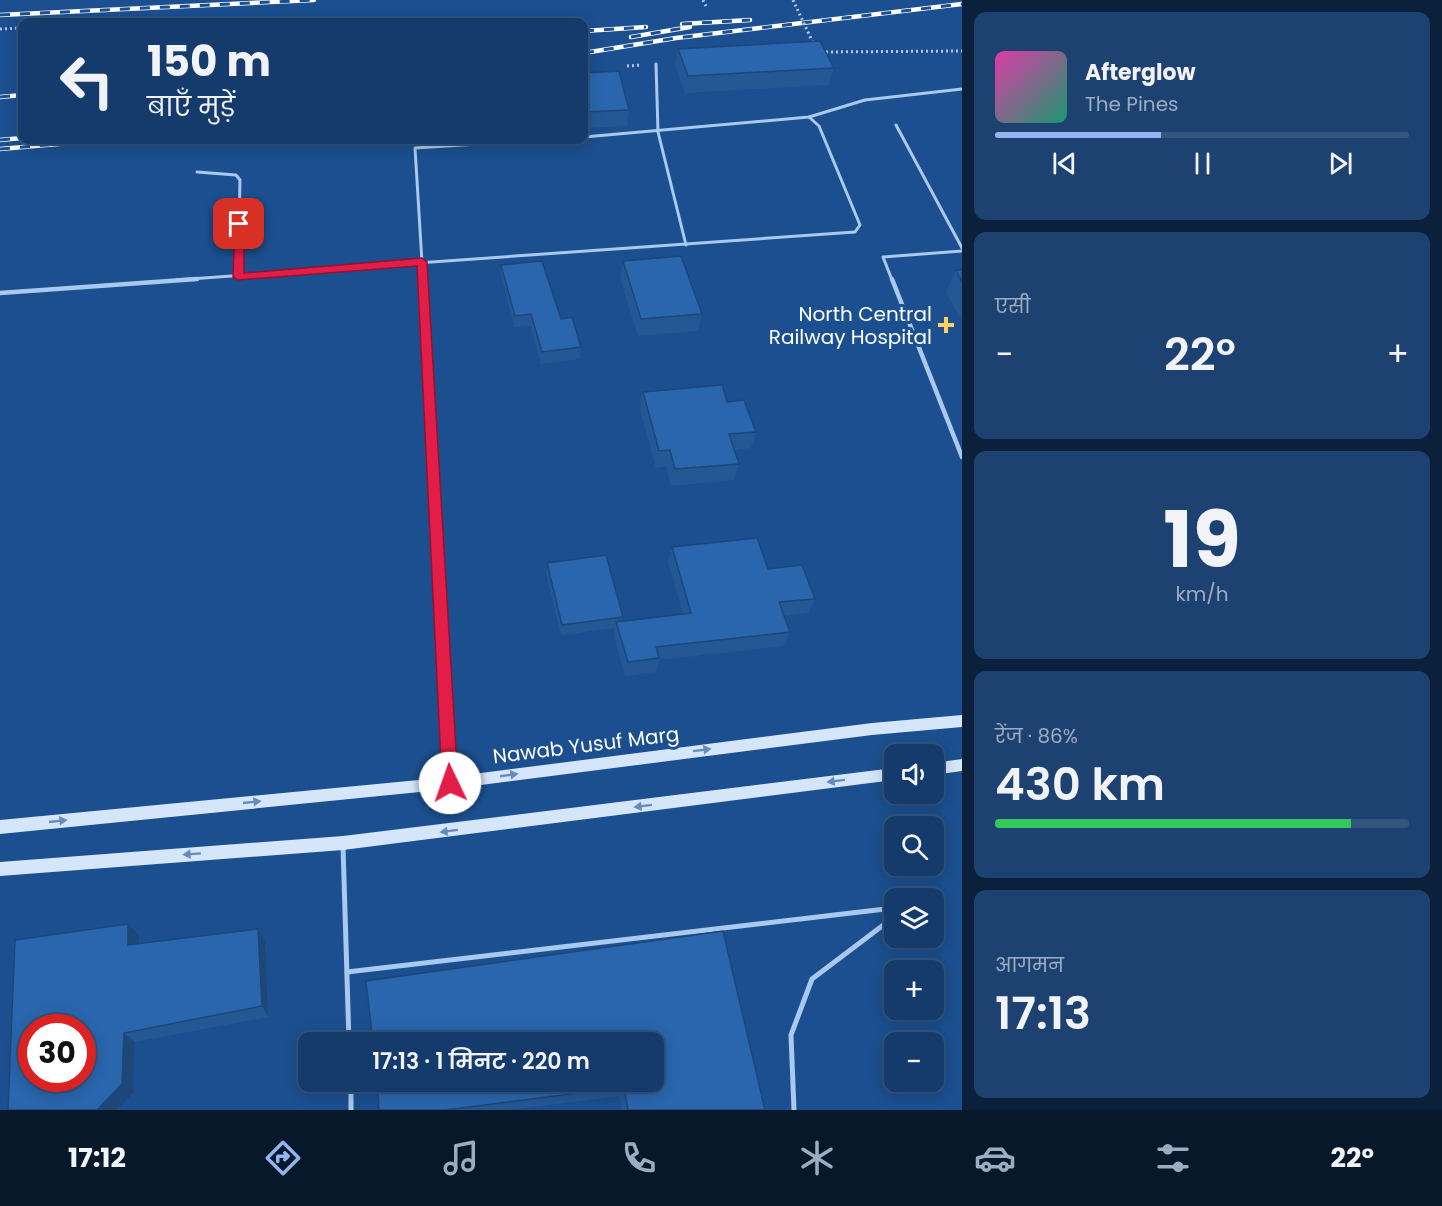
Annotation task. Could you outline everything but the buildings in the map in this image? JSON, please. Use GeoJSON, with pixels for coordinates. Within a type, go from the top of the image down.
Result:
{"type":"FeatureCollection","features":[{"type":"Feature","properties":{"kind":"main road","name":"Nawab Yusuf Marg"},"geometry":{"type":"LineString","coordinates":[[0,826],[450,783],[848,732],[962,721]]}},
{"type":"Feature","properties":{"kind":"main road"},"geometry":{"type":"LineString","coordinates":[[944,767],[962,765]]}},
{"type":"Feature","properties":{"kind":"main road"},"geometry":{"type":"LineString","coordinates":[[0,869],[343,843],[884,775]]}},
{"type":"Feature","properties":{"kind":"street"},"geometry":{"type":"LineString","coordinates":[[422,262],[450,783]]}},
{"type":"Feature","properties":{"kind":"lane"},"geometry":{"type":"LineString","coordinates":[[656,64],[658,132],[686,245]]}},
{"type":"Feature","properties":{"kind":"lane"},"geometry":{"type":"LineString","coordinates":[[588,137],[809,117],[842,103],[894,94],[962,89]]}},
{"type":"Feature","properties":{"kind":"lane"},"geometry":{"type":"LineString","coordinates":[[0,293],[855,232],[860,225],[819,126],[809,117]]}},
{"type":"Feature","properties":{"kind":"lane"},"geometry":{"type":"LineString","coordinates":[[896,125],[962,249],[883,257],[962,457]]}},
{"type":"Feature","properties":{"kind":"lane"},"geometry":{"type":"LineString","coordinates":[[422,262],[415,148],[479,144]]}},
{"type":"Feature","properties":{"kind":"lane"},"geometry":{"type":"LineString","coordinates":[[196,172],[230,174],[240,180],[238,277]]}},
{"type":"Feature","properties":{"kind":"lane"},"geometry":{"type":"LineString","coordinates":[[343,843],[349,1032]]}},
{"type":"Feature","properties":{"kind":"lane"},"geometry":{"type":"LineString","coordinates":[[347,972],[884,909]]}},
{"type":"Feature","properties":{"kind":"lane"},"geometry":{"type":"LineString","coordinates":[[794,1110],[790,1035],[812,979],[884,924]]}},
{"type":"Feature","properties":{"kind":"lane"},"geometry":{"type":"LineString","coordinates":[[351,1092],[351,1110]]}},
{"type":"Feature","properties":{"kind":"path"},"geometry":{"type":"LineString","coordinates":[[703,0],[706,6]]}},
{"type":"Feature","properties":{"kind":"path"},"geometry":{"type":"LineString","coordinates":[[793,0],[817,52],[962,51]]}},
{"type":"Feature","properties":{"kind":"path"},"geometry":{"type":"LineString","coordinates":[[115,18],[120,16]]}},
{"type":"Feature","properties":{"kind":"path"},"geometry":{"type":"LineString","coordinates":[[0,29],[18,28]]}},
{"type":"Feature","properties":{"kind":"railway"},"geometry":{"type":"LineString","coordinates":[[0,15],[314,0]]}},
{"type":"Feature","properties":{"kind":"railway"},"geometry":{"type":"LineString","coordinates":[[588,52],[676,38],[962,4]]}},
{"type":"Feature","properties":{"kind":"railway"},"geometry":{"type":"LineString","coordinates":[[682,24],[750,20]]}},
{"type":"Feature","properties":{"kind":"railway"},"geometry":{"type":"LineString","coordinates":[[588,31],[646,27]]}},
{"type":"Feature","properties":{"kind":"railway"},"geometry":{"type":"LineString","coordinates":[[631,37],[690,27]]}},
{"type":"Feature","properties":{"kind":"railway"},"geometry":{"type":"LineString","coordinates":[[0,97],[18,95]]}},
{"type":"Feature","properties":{"kind":"railway"},"geometry":{"type":"LineString","coordinates":[[0,140],[18,138]]}},
{"type":"Feature","properties":{"kind":"railway"},"geometry":{"type":"LineString","coordinates":[[0,149],[58,144]]}},
{"type":"Feature","properties":{"kind":"place","name":"North Central Railway Hospital"},"geometry":{"type":"Point","coordinates":[946,325]}},
{"type":"Feature","properties":{"kind":"route"},"geometry":{"type":"LineString","coordinates":[[239,224],[238,277],[422,262],[450,783]]}}]}
